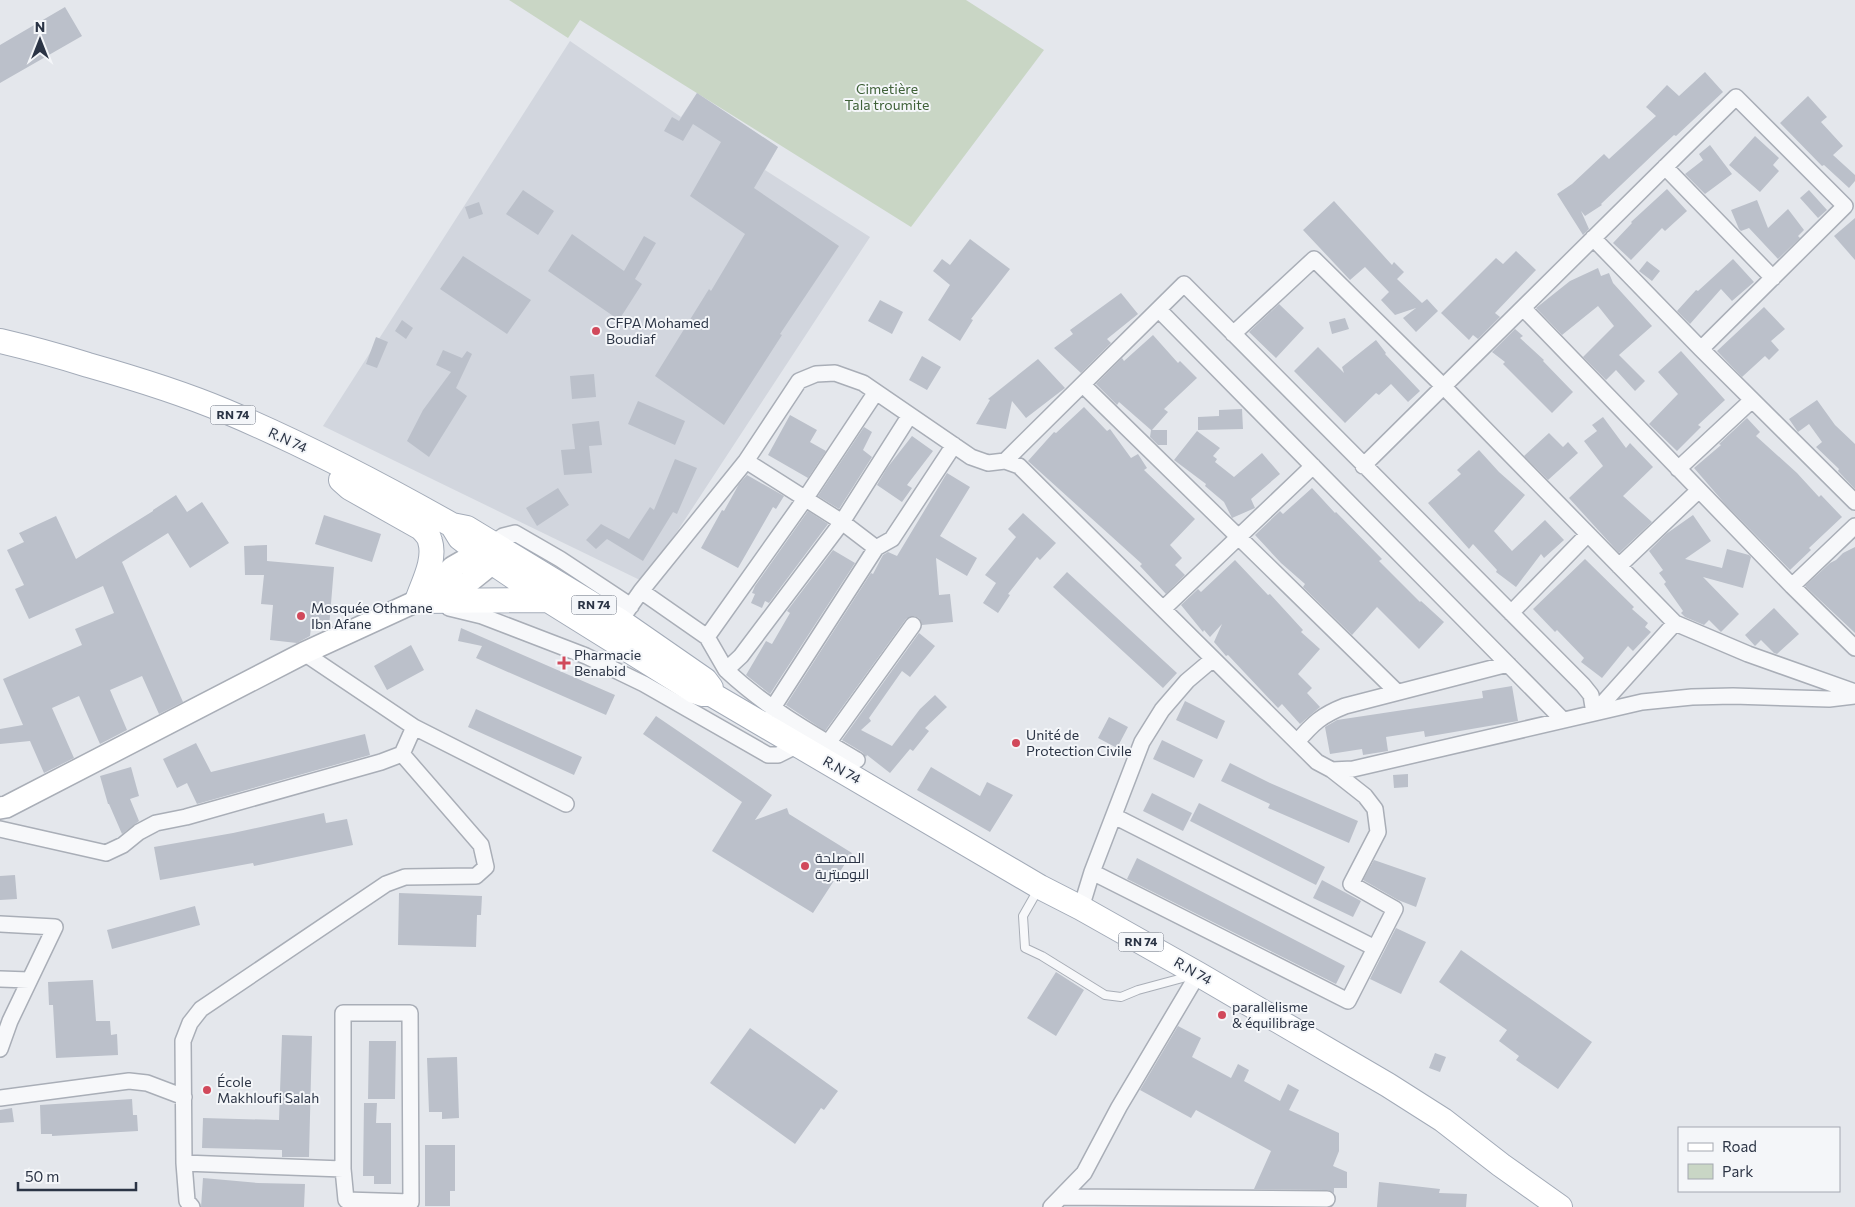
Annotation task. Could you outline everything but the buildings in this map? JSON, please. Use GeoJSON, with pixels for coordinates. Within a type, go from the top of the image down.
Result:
{"type":"FeatureCollection","features":[{"type":"Feature","properties":{"kind":"main road","name":"R.N 74"},"geometry":{"type":"LineString","coordinates":[[0,342],[29,347],[140,380],[224,411],[332,460],[452,525],[467,528],[548,600],[694,691],[716,697],[1040,886],[1343,1058],[1443,1120],[1501,1165],[1560,1207]]}},
{"type":"Feature","properties":{"kind":"main road"},"geometry":{"type":"LineString","coordinates":[[332,460],[341,479],[350,488],[421,528],[430,538],[431,561],[418,601],[548,600]]}},
{"type":"Feature","properties":{"kind":"main road","name":"R.N 74"},"geometry":{"type":"LineString","coordinates":[[493,552],[625,613],[705,680],[716,697]]}},
{"type":"Feature","properties":{"kind":"street"},"geometry":{"type":"LineString","coordinates":[[1364,466],[1736,96],[1845,206],[1701,349]]}},
{"type":"Feature","properties":{"kind":"street"},"geometry":{"type":"LineString","coordinates":[[1665,167],[1773,278]]}},
{"type":"Feature","properties":{"kind":"street"},"geometry":{"type":"LineString","coordinates":[[1593,238],[1701,349],[1855,502]]}},
{"type":"Feature","properties":{"kind":"street"},"geometry":{"type":"LineString","coordinates":[[1233,334],[1314,259],[1444,387],[1675,624],[1748,654],[1855,692]]}},
{"type":"Feature","properties":{"kind":"street"},"geometry":{"type":"LineString","coordinates":[[1005,461],[1184,284],[1583,685],[1591,695],[1594,713]]}},
{"type":"Feature","properties":{"kind":"street"},"geometry":{"type":"LineString","coordinates":[[1523,308],[1792,586],[1855,648]]}},
{"type":"Feature","properties":{"kind":"street"},"geometry":{"type":"LineString","coordinates":[[1159,310],[1563,720]]}},
{"type":"Feature","properties":{"kind":"street"},"geometry":{"type":"LineString","coordinates":[[625,613],[746,461],[799,381],[816,374],[835,373],[863,383],[970,457],[988,463],[1005,461],[1019,466],[1317,762],[1332,770],[1364,796],[1375,809],[1378,832],[1351,884],[1395,909],[1348,1001],[1092,872]]}},
{"type":"Feature","properties":{"kind":"street"},"geometry":{"type":"LineString","coordinates":[[1083,384],[1397,692]]}},
{"type":"Feature","properties":{"kind":"street"},"geometry":{"type":"LineString","coordinates":[[708,637],[805,499],[876,392]]}},
{"type":"Feature","properties":{"kind":"street"},"geometry":{"type":"LineString","coordinates":[[1678,469],[1752,400]]}},
{"type":"Feature","properties":{"kind":"street"},"geometry":{"type":"LineString","coordinates":[[726,670],[741,656],[842,522],[910,416]]}},
{"type":"Feature","properties":{"kind":"street"},"geometry":{"type":"LineString","coordinates":[[772,709],[876,548],[892,539],[954,445]]}},
{"type":"Feature","properties":{"kind":"street"},"geometry":{"type":"LineString","coordinates":[[746,461],[842,522],[876,548]]}},
{"type":"Feature","properties":{"kind":"street"},"geometry":{"type":"LineString","coordinates":[[1163,610],[1313,466]]}},
{"type":"Feature","properties":{"kind":"street"},"geometry":{"type":"LineString","coordinates":[[1619,566],[1699,490]]}},
{"type":"Feature","properties":{"kind":"street"},"geometry":{"type":"LineString","coordinates":[[1792,586],[1855,526]]}},
{"type":"Feature","properties":{"kind":"street"},"geometry":{"type":"LineString","coordinates":[[1511,613],[1588,534]]}},
{"type":"Feature","properties":{"kind":"street"},"geometry":{"type":"LineString","coordinates":[[0,808],[6,807],[304,653],[418,601],[453,567],[493,552]]}},
{"type":"Feature","properties":{"kind":"street"},"geometry":{"type":"LineString","coordinates":[[641,591],[708,637],[726,670],[772,709],[857,760]]}},
{"type":"Feature","properties":{"kind":"street"},"geometry":{"type":"LineString","coordinates":[[418,601],[482,616],[586,656],[644,684],[768,755],[778,755],[798,745]]}},
{"type":"Feature","properties":{"kind":"street"},"geometry":{"type":"LineString","coordinates":[[1594,713],[1675,624]]}},
{"type":"Feature","properties":{"kind":"street"},"geometry":{"type":"LineString","coordinates":[[828,743],[913,625]]}},
{"type":"Feature","properties":{"kind":"street"},"geometry":{"type":"LineString","coordinates":[[304,653],[414,727],[566,804]]}},
{"type":"Feature","properties":{"kind":"street"},"geometry":{"type":"LineString","coordinates":[[1081,908],[1092,872],[1142,742],[1162,710],[1187,681],[1213,659]]}},
{"type":"Feature","properties":{"kind":"street"},"geometry":{"type":"LineString","coordinates":[[1297,742],[1312,724],[1325,714],[1345,706],[1508,664]]}},
{"type":"Feature","properties":{"kind":"street"},"geometry":{"type":"LineString","coordinates":[[1332,770],[1353,769],[1642,702],[1733,696],[1829,698],[1855,696]]}},
{"type":"Feature","properties":{"kind":"street"},"geometry":{"type":"LineString","coordinates":[[706,720],[716,697]]}},
{"type":"Feature","properties":{"kind":"street"},"geometry":{"type":"LineString","coordinates":[[0,829],[106,853],[123,845],[139,832],[156,823],[186,817],[381,762],[402,754],[414,727]]}},
{"type":"Feature","properties":{"kind":"street"},"geometry":{"type":"LineString","coordinates":[[192,1207],[187,1201],[184,1163],[183,1041],[190,1023],[202,1009],[386,884],[405,877],[476,876],[486,867],[481,845],[402,754]]}},
{"type":"Feature","properties":{"kind":"street"},"geometry":{"type":"LineString","coordinates":[[1114,816],[1375,948]]}},
{"type":"Feature","properties":{"kind":"street"},"geometry":{"type":"LineString","coordinates":[[0,924],[55,927],[29,980],[5,1020],[0,1049]]}},
{"type":"Feature","properties":{"kind":"street"},"geometry":{"type":"LineString","coordinates":[[1056,1202],[1084,1173],[1119,1107],[1198,974]]}},
{"type":"Feature","properties":{"kind":"street"},"geometry":{"type":"LineString","coordinates":[[0,978],[29,980]]}},
{"type":"Feature","properties":{"kind":"street"},"geometry":{"type":"LineString","coordinates":[[343,1013],[410,1013],[411,1202],[346,1200],[343,1169],[343,1013]]}},
{"type":"Feature","properties":{"kind":"street"},"geometry":{"type":"LineString","coordinates":[[0,1098],[129,1081],[147,1083],[184,1097]]}},
{"type":"Feature","properties":{"kind":"street"},"geometry":{"type":"LineString","coordinates":[[184,1163],[343,1169]]}},
{"type":"Feature","properties":{"kind":"street"},"geometry":{"type":"LineString","coordinates":[[1056,1202],[1327,1199]]}},
{"type":"Feature","properties":{"kind":"lane"},"geometry":{"type":"LineString","coordinates":[[1040,886],[1023,916],[1024,948],[1042,956],[1105,995],[1121,997],[1138,990],[1198,974]]}},
{"type":"Feature","properties":{"kind":"shaded area","name":"CFPA Mohamed Boudiaf"},"geometry":{"type":"Polygon","coordinates":[[[570,41],[681,117],[697,93],[778,147],[765,170],[870,237],[644,582],[323,426],[570,41]]]}},
{"type":"Feature","properties":{"kind":"green space","name":"Cimetière Tala troumite"},"geometry":{"type":"Polygon","coordinates":[[[509,0],[966,0],[1044,50],[911,227],[580,20],[568,38],[509,0]]]}},
{"type":"Feature","properties":{"kind":"place","name":"CFPA Mohamed Boudiaf"},"geometry":{"type":"Point","coordinates":[596,331]}},
{"type":"Feature","properties":{"kind":"place","name":"Mosquée Othmane Ibn Afane"},"geometry":{"type":"Point","coordinates":[301,616]}},
{"type":"Feature","properties":{"kind":"place","name":"Pharmacie Benabid"},"geometry":{"type":"Point","coordinates":[564,663]}},
{"type":"Feature","properties":{"kind":"place","name":"Unité de Protection Civile"},"geometry":{"type":"Point","coordinates":[1016,743]}},
{"type":"Feature","properties":{"kind":"place","name":"المصلحة البوميترية"},"geometry":{"type":"Point","coordinates":[805,866]}},
{"type":"Feature","properties":{"kind":"place","name":"parallelisme & équilibrage"},"geometry":{"type":"Point","coordinates":[1222,1015]}},
{"type":"Feature","properties":{"kind":"place","name":"École Makhloufi Salah"},"geometry":{"type":"Point","coordinates":[207,1090]}}]}
